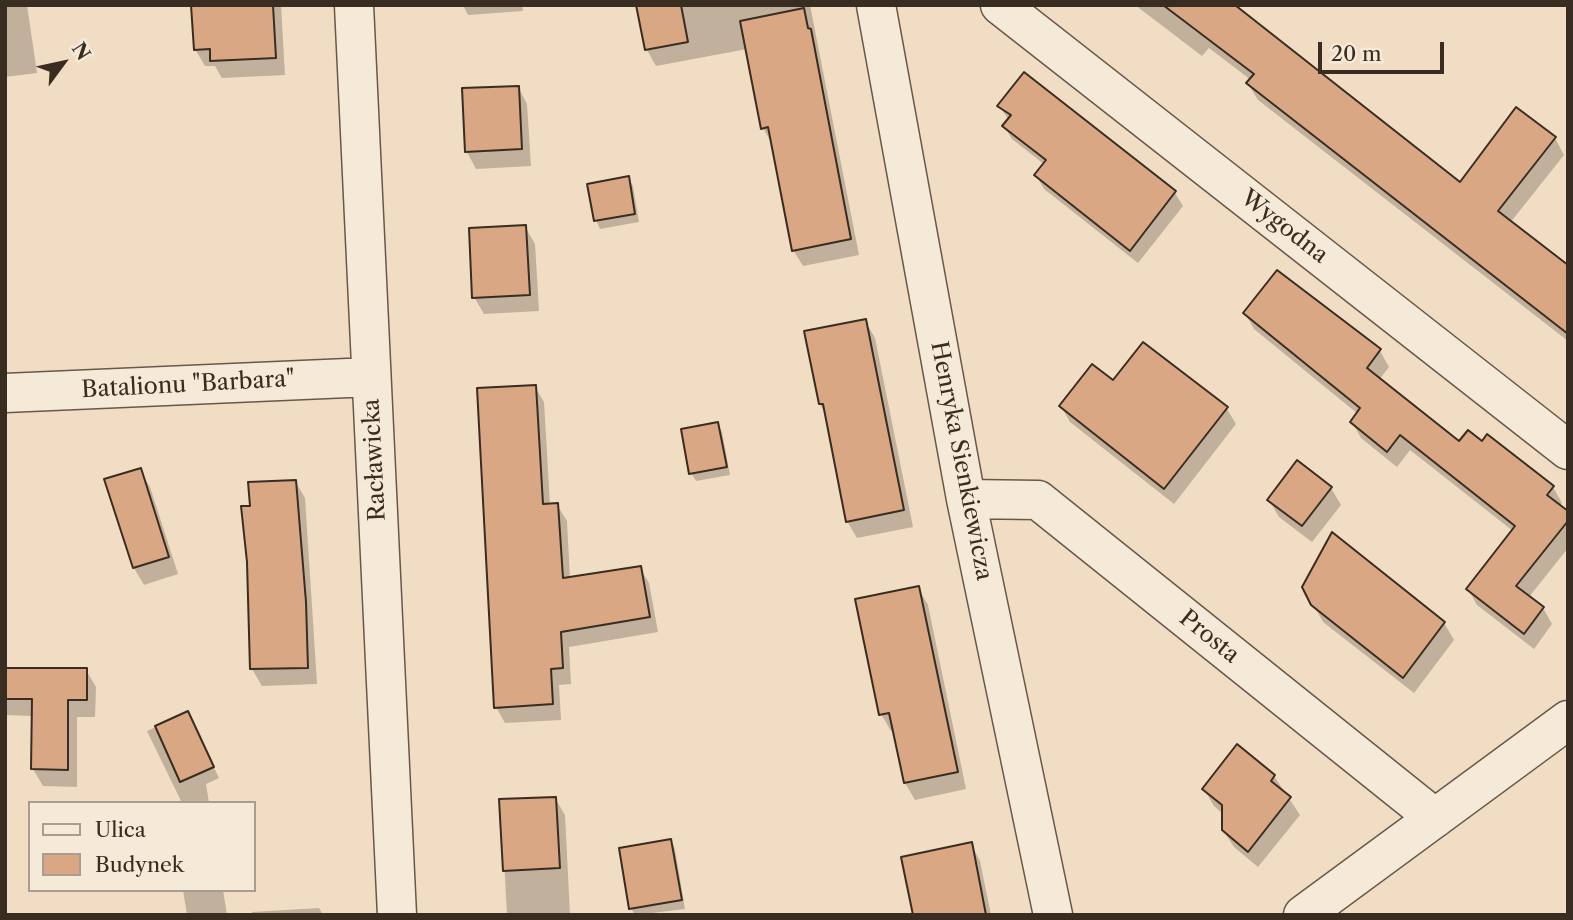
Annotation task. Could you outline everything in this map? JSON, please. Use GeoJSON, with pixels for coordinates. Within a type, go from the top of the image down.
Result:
{"type":"FeatureCollection","features":[{"type":"Feature","properties":{"kind":"street","name":"Racławicka"},"geometry":{"type":"LineString","coordinates":[[354,5],[397,915]]}},
{"type":"Feature","properties":{"kind":"street","name":"Henryka Sienkiewicza"},"geometry":{"type":"LineString","coordinates":[[876,5],[966,499],[1052,915]]}},
{"type":"Feature","properties":{"kind":"street","name":"Wygodna"},"geometry":{"type":"LineString","coordinates":[[1000,5],[1568,450]]}},
{"type":"Feature","properties":{"kind":"street","name":"Batalionu \"Barbara\""},"geometry":{"type":"LineString","coordinates":[[5,393],[371,377]]}},
{"type":"Feature","properties":{"kind":"street","name":"Prosta"},"geometry":{"type":"LineString","coordinates":[[966,499],[1038,500],[1435,818]]}},
{"type":"Feature","properties":{"kind":"street"},"geometry":{"type":"LineString","coordinates":[[1303,915],[1568,720]]}},
{"type":"Feature","properties":{"kind":"building"},"geometry":{"type":"Polygon","coordinates":[[[191,5],[273,5],[276,58],[210,61],[210,49],[194,50],[191,5]]]}},
{"type":"Feature","properties":{"kind":"building"},"geometry":{"type":"Polygon","coordinates":[[[636,5],[681,5],[688,42],[645,50],[636,5]]]}},
{"type":"Feature","properties":{"kind":"building"},"geometry":{"type":"Polygon","coordinates":[[[1163,5],[1235,5],[1460,182],[1516,107],[1556,137],[1498,211],[1568,265],[1568,334],[1246,83],[1254,74],[1163,5]]]}},
{"type":"Feature","properties":{"kind":"building"},"geometry":{"type":"Polygon","coordinates":[[[804,8],[808,28],[811,29],[851,239],[792,251],[768,127],[761,129],[740,21],[804,8]]]}},
{"type":"Feature","properties":{"kind":"building"},"geometry":{"type":"Polygon","coordinates":[[[1024,72],[1176,191],[1130,251],[1034,175],[1046,160],[1002,126],[1011,115],[997,106],[1024,72]]]}},
{"type":"Feature","properties":{"kind":"building"},"geometry":{"type":"Polygon","coordinates":[[[519,86],[522,149],[465,152],[462,88],[519,86]]]}},
{"type":"Feature","properties":{"kind":"building"},"geometry":{"type":"Polygon","coordinates":[[[629,176],[635,214],[594,221],[587,184],[629,176]]]}},
{"type":"Feature","properties":{"kind":"building"},"geometry":{"type":"Polygon","coordinates":[[[526,225],[530,295],[472,298],[469,228],[526,225]]]}},
{"type":"Feature","properties":{"kind":"building"},"geometry":{"type":"Polygon","coordinates":[[[1277,270],[1381,349],[1367,368],[1459,441],[1468,430],[1482,441],[1487,434],[1554,486],[1547,495],[1568,511],[1568,521],[1516,586],[1544,607],[1524,634],[1466,589],[1515,526],[1400,435],[1387,452],[1350,422],[1360,408],[1243,313],[1277,270]]]}},
{"type":"Feature","properties":{"kind":"building"},"geometry":{"type":"Polygon","coordinates":[[[866,319],[904,510],[846,522],[823,404],[819,404],[804,331],[866,319]]]}},
{"type":"Feature","properties":{"kind":"building"},"geometry":{"type":"Polygon","coordinates":[[[1143,342],[1228,407],[1164,489],[1059,406],[1092,364],[1113,380],[1143,342]]]}},
{"type":"Feature","properties":{"kind":"building"},"geometry":{"type":"Polygon","coordinates":[[[536,385],[543,504],[558,503],[563,578],[641,566],[650,617],[561,632],[563,668],[551,669],[553,704],[494,708],[477,388],[536,385]]]}},
{"type":"Feature","properties":{"kind":"building"},"geometry":{"type":"Polygon","coordinates":[[[718,422],[727,467],[689,474],[681,429],[718,422]]]}},
{"type":"Feature","properties":{"kind":"building"},"geometry":{"type":"Polygon","coordinates":[[[1297,460],[1332,487],[1302,526],[1267,500],[1297,460]]]}},
{"type":"Feature","properties":{"kind":"building"},"geometry":{"type":"Polygon","coordinates":[[[141,468],[169,557],[133,568],[104,479],[141,468]]]}},
{"type":"Feature","properties":{"kind":"building"},"geometry":{"type":"Polygon","coordinates":[[[296,480],[306,602],[308,668],[250,669],[247,562],[241,506],[250,506],[248,482],[296,480]]]}},
{"type":"Feature","properties":{"kind":"building"},"geometry":{"type":"Polygon","coordinates":[[[1332,532],[1445,622],[1403,678],[1311,605],[1302,587],[1332,532]]]}},
{"type":"Feature","properties":{"kind":"building"},"geometry":{"type":"Polygon","coordinates":[[[919,586],[958,772],[904,783],[889,713],[879,715],[855,599],[919,586]]]}},
{"type":"Feature","properties":{"kind":"building"},"geometry":{"type":"Polygon","coordinates":[[[5,668],[87,668],[87,700],[68,700],[68,770],[31,769],[32,699],[5,699],[5,668]]]}},
{"type":"Feature","properties":{"kind":"building"},"geometry":{"type":"Polygon","coordinates":[[[188,711],[214,767],[180,782],[155,726],[188,711]]]}},
{"type":"Feature","properties":{"kind":"building"},"geometry":{"type":"Polygon","coordinates":[[[1237,744],[1275,775],[1271,781],[1291,797],[1248,852],[1222,830],[1222,805],[1202,789],[1237,744]]]}},
{"type":"Feature","properties":{"kind":"building"},"geometry":{"type":"Polygon","coordinates":[[[556,797],[560,868],[503,871],[499,799],[556,797]]]}},
{"type":"Feature","properties":{"kind":"building"},"geometry":{"type":"Polygon","coordinates":[[[671,839],[682,900],[629,909],[619,848],[671,839]]]}},
{"type":"Feature","properties":{"kind":"building"},"geometry":{"type":"Polygon","coordinates":[[[972,842],[986,915],[913,915],[901,857],[972,842]]]}}]}
